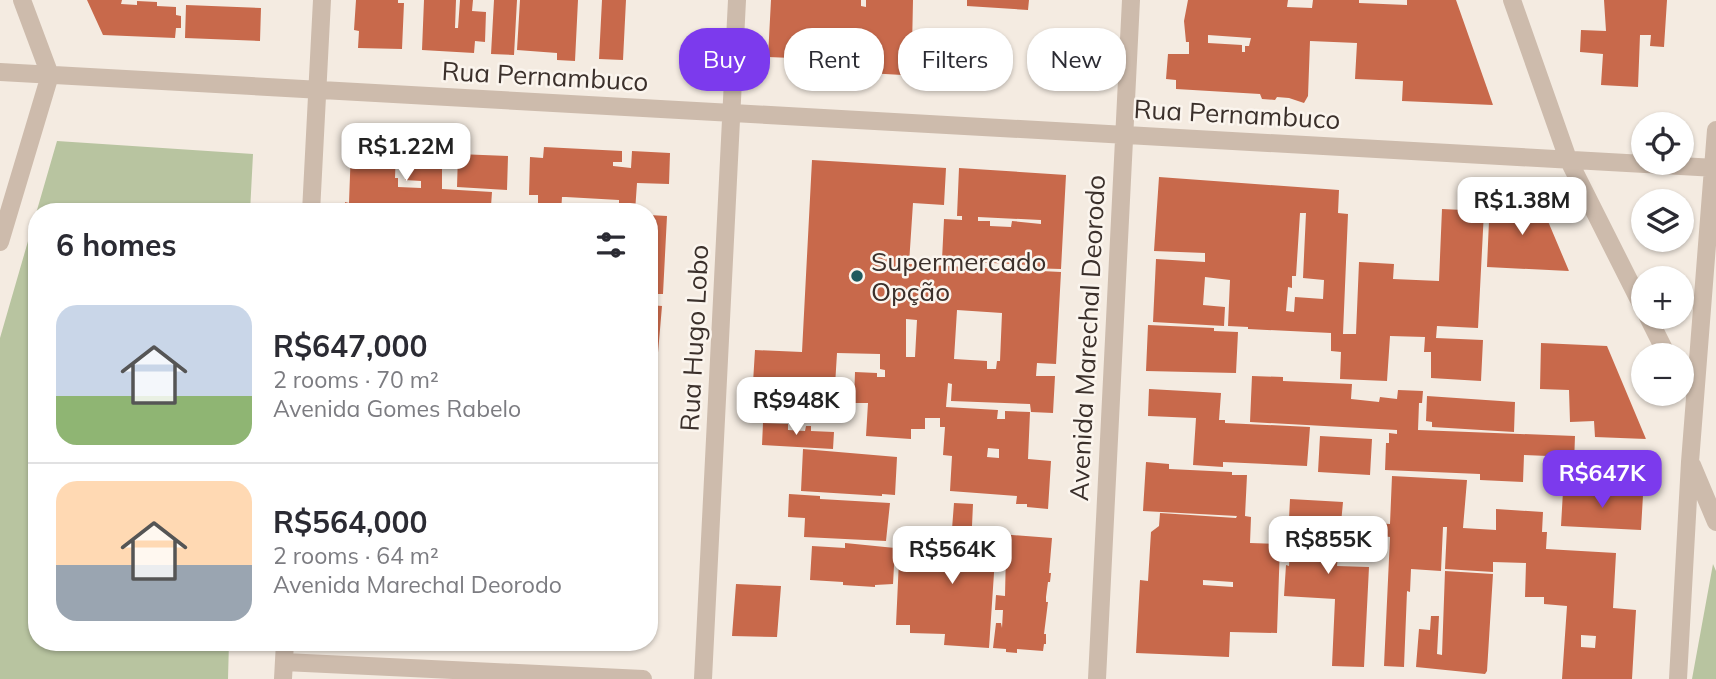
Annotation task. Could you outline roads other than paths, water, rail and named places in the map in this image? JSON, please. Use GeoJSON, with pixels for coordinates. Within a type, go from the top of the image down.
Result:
{"type":"FeatureCollection","features":[{"type":"Feature","properties":{"kind":"street"},"geometry":{"type":"LineString","coordinates":[[0,242],[51,75],[22,0]]}},
{"type":"Feature","properties":{"kind":"street"},"geometry":{"type":"LineString","coordinates":[[312,203],[322,0]]}},
{"type":"Feature","properties":{"kind":"street","name":"Rua Hugo Lobo"},"geometry":{"type":"LineString","coordinates":[[703,679],[737,0]]}},
{"type":"Feature","properties":{"kind":"street","name":"Avenida Marechal Deorodo"},"geometry":{"type":"LineString","coordinates":[[1097,679],[1131,0]]}},
{"type":"Feature","properties":{"kind":"street"},"geometry":{"type":"LineString","coordinates":[[1512,0],[1568,159],[1631,284]]}},
{"type":"Feature","properties":{"kind":"street","name":"Rua Pernambuco"},"geometry":{"type":"LineString","coordinates":[[0,72],[1715,167]]}},
{"type":"Feature","properties":{"kind":"street"},"geometry":{"type":"LineString","coordinates":[[1678,679],[1690,462],[1716,130]]}},
{"type":"Feature","properties":{"kind":"street"},"geometry":{"type":"LineString","coordinates":[[1690,462],[1716,522]]}},
{"type":"Feature","properties":{"kind":"street"},"geometry":{"type":"LineString","coordinates":[[284,651],[283,670],[643,679]]}},
{"type":"Feature","properties":{"kind":"place","name":"Supermercado Opção"},"geometry":{"type":"Point","coordinates":[857,276]}}]}
